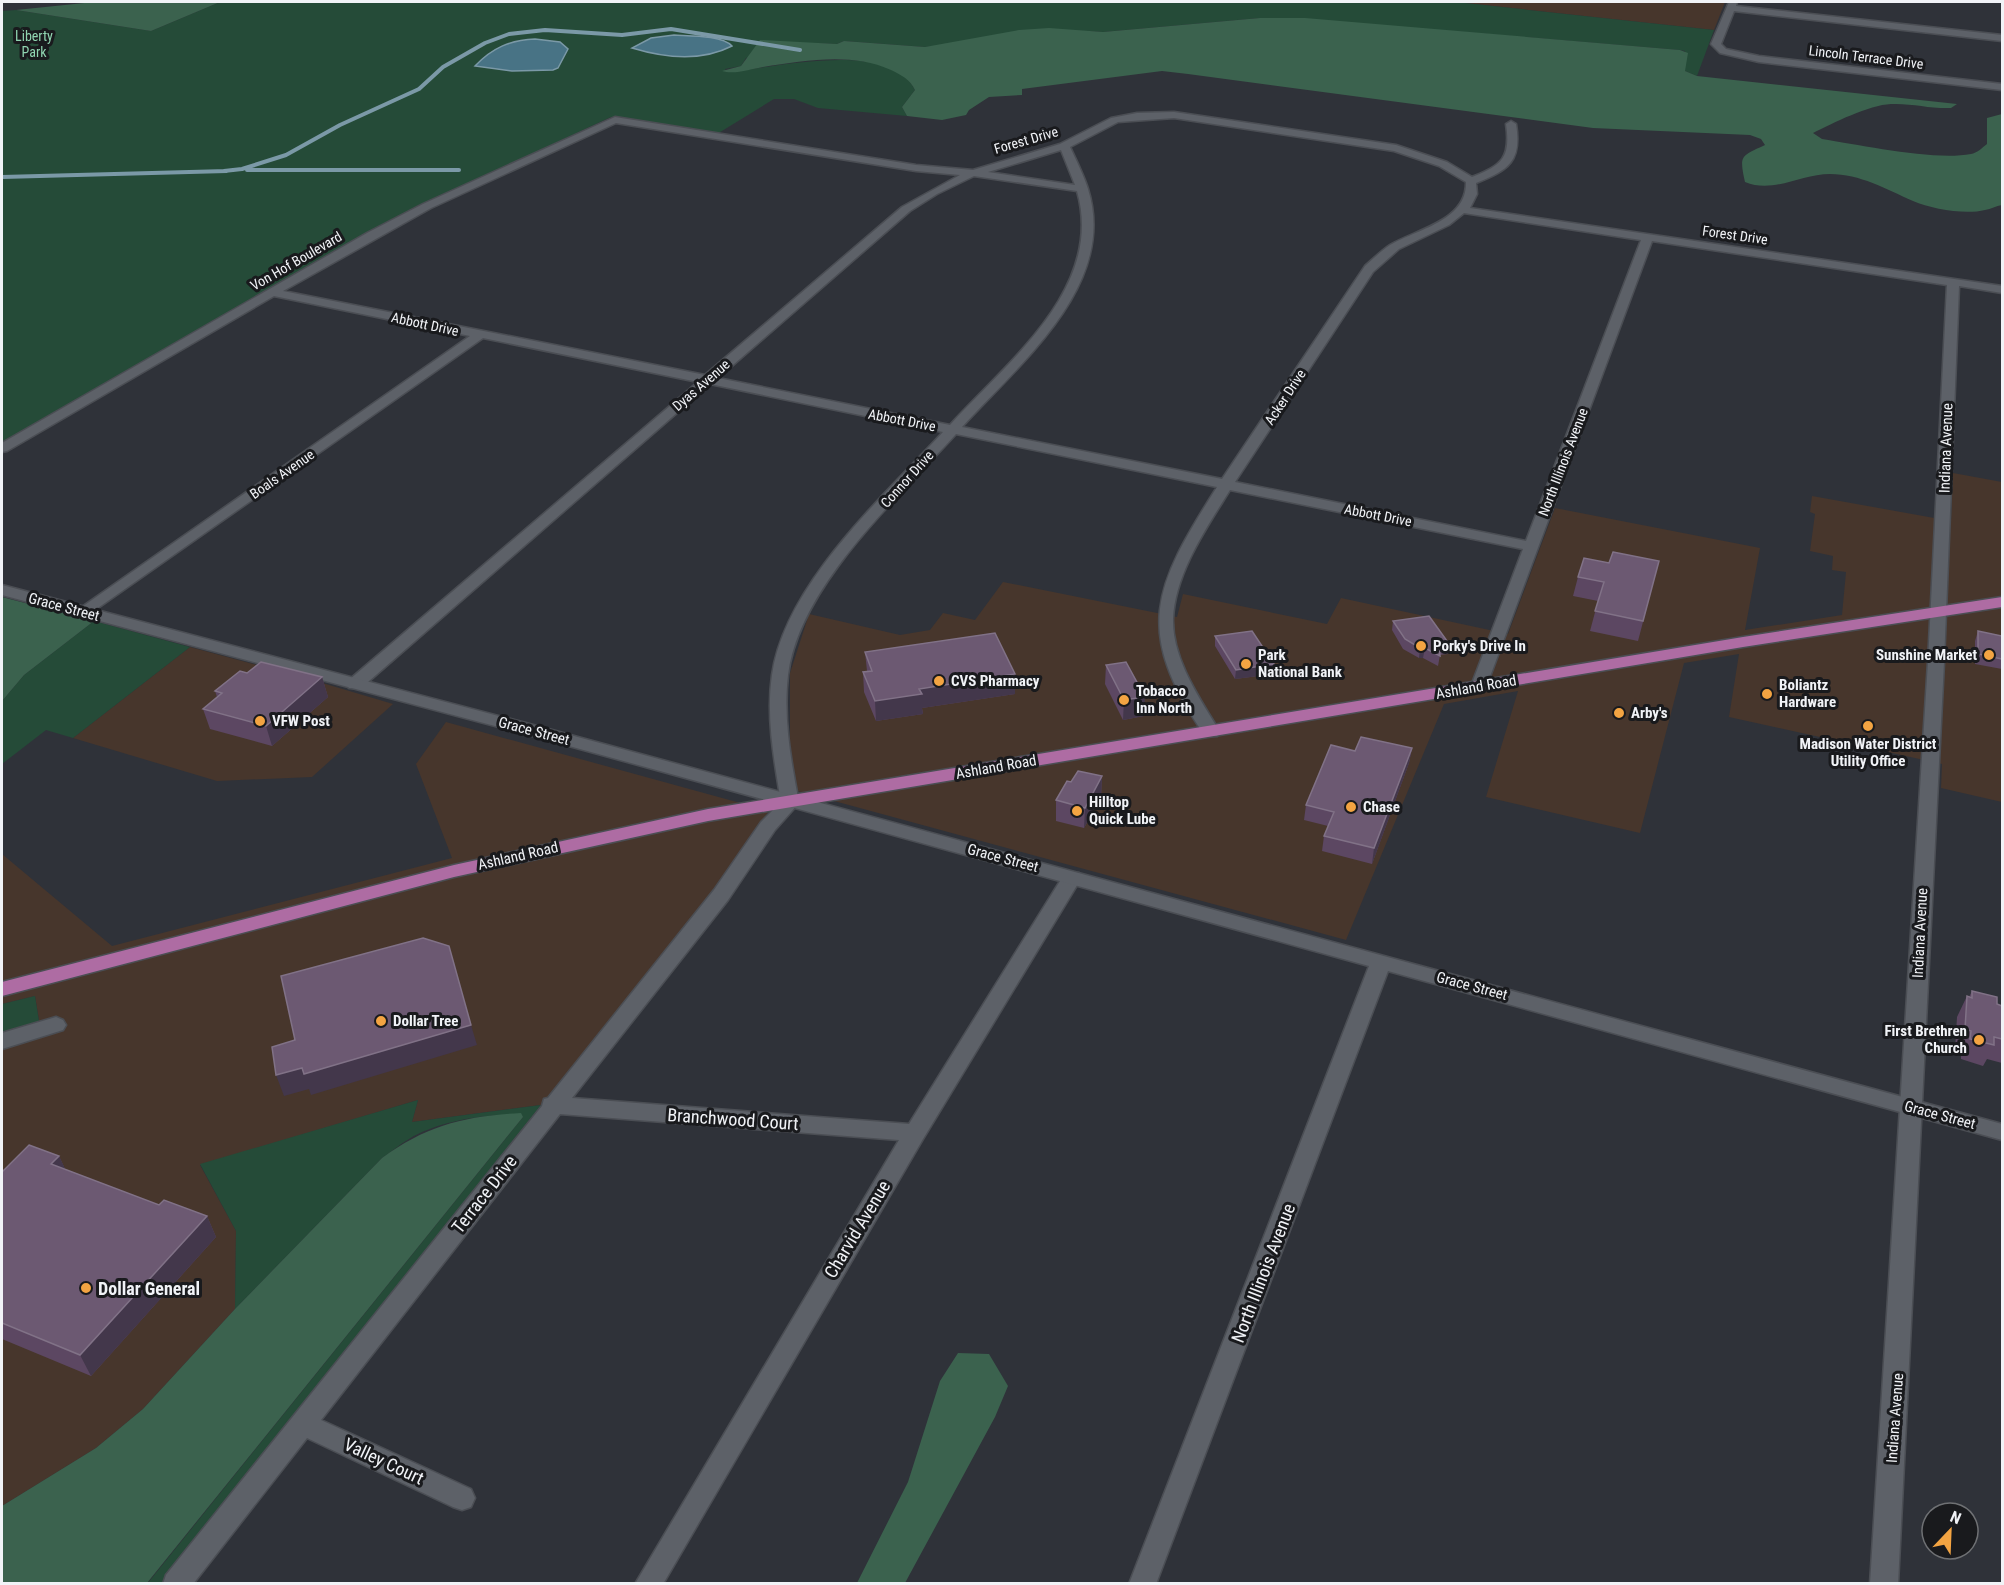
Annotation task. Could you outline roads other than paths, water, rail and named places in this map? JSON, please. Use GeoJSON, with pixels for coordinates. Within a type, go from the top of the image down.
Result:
{"type":"FeatureCollection","features":[{"type":"Feature","properties":{"kind":"main road","name":"Ashland Road"},"geometry":{"type":"LineString","coordinates":[[2,989],[559,846],[708,815],[1479,686],[2002,602]]}},
{"type":"Feature","properties":{"kind":"street"},"geometry":{"type":"LineString","coordinates":[[1731,5],[2002,38]]}},
{"type":"Feature","properties":{"kind":"street","name":"Lincoln Terrace Drive"},"geometry":{"type":"LineString","coordinates":[[1731,5],[1716,44],[1727,52],[1759,59],[2002,87]]}},
{"type":"Feature","properties":{"kind":"street","name":"Forest Drive"},"geometry":{"type":"LineString","coordinates":[[615,120],[916,168],[973,173],[1064,146],[1115,120],[1137,116],[1174,115],[1386,146],[1443,164],[1471,181]]}},
{"type":"Feature","properties":{"kind":"street","name":"Von Hof Boulevard"},"geometry":{"type":"LineString","coordinates":[[2,448],[410,214],[615,120]]}},
{"type":"Feature","properties":{"kind":"street"},"geometry":{"type":"LineString","coordinates":[[1464,210],[1471,193],[1471,181],[1491,174],[1509,161],[1514,148],[1511,124]]}},
{"type":"Feature","properties":{"kind":"street","name":"Connor Drive"},"geometry":{"type":"LineString","coordinates":[[790,802],[778,726],[779,674],[788,637],[814,589],[837,557],[1030,345],[1077,279],[1089,232],[1087,202],[1064,146]]}},
{"type":"Feature","properties":{"kind":"street"},"geometry":{"type":"LineString","coordinates":[[916,168],[929,178],[933,192]]}},
{"type":"Feature","properties":{"kind":"street"},"geometry":{"type":"LineString","coordinates":[[973,173],[1083,189]]}},
{"type":"Feature","properties":{"kind":"street","name":"Dyas Avenue"},"geometry":{"type":"LineString","coordinates":[[355,684],[906,209],[933,192],[973,173]]}},
{"type":"Feature","properties":{"kind":"street","name":"Forest Drive"},"geometry":{"type":"LineString","coordinates":[[1464,210],[2002,289]]}},
{"type":"Feature","properties":{"kind":"street","name":"Acker Drive"},"geometry":{"type":"LineString","coordinates":[[1211,732],[1183,685],[1172,658],[1165,621],[1167,600],[1178,568],[1227,485],[1369,269],[1393,248],[1464,210]]}},
{"type":"Feature","properties":{"kind":"street","name":"North Illinois Avenue"},"geometry":{"type":"LineString","coordinates":[[1479,686],[1648,237]]}},
{"type":"Feature","properties":{"kind":"street","name":"Indiana Avenue"},"geometry":{"type":"LineString","coordinates":[[1884,1584],[1904,1275],[1910,1106],[1939,611],[1953,282]]}},
{"type":"Feature","properties":{"kind":"street","name":"Abbott Drive"},"geometry":{"type":"LineString","coordinates":[[272,292],[1532,546]]}},
{"type":"Feature","properties":{"kind":"street","name":"Boals Avenue"},"geometry":{"type":"LineString","coordinates":[[84,612],[479,335]]}},
{"type":"Feature","properties":{"kind":"street","name":"Grace Street"},"geometry":{"type":"LineString","coordinates":[[2,590],[1072,877],[2002,1132]]}},
{"type":"Feature","properties":{"kind":"street","name":"Terrace Drive"},"geometry":{"type":"LineString","coordinates":[[176,1584],[305,1425],[552,1105],[721,895],[768,826],[790,802]]}},
{"type":"Feature","properties":{"kind":"street","name":"Charvid Avenue"},"geometry":{"type":"LineString","coordinates":[[648,1584],[915,1133],[1072,877]]}},
{"type":"Feature","properties":{"kind":"street","name":"North Illinois Avenue"},"geometry":{"type":"LineString","coordinates":[[1142,1584],[1381,962]]}},
{"type":"Feature","properties":{"kind":"street"},"geometry":{"type":"LineString","coordinates":[[2,1041],[56,1025]]}},
{"type":"Feature","properties":{"kind":"street","name":"Branchwood Court"},"geometry":{"type":"LineString","coordinates":[[552,1105],[915,1133]]}},
{"type":"Feature","properties":{"kind":"street","name":"Valley Court"},"geometry":{"type":"LineString","coordinates":[[305,1425],[462,1498]]}},
{"type":"Feature","properties":{"kind":"water"},"geometry":{"type":"Polygon","coordinates":[[[674,35],[713,38],[732,46],[708,54],[683,57],[632,48],[651,38],[674,35]]]}},
{"type":"Feature","properties":{"kind":"water"},"geometry":{"type":"Polygon","coordinates":[[[535,39],[560,42],[568,49],[558,68],[512,71],[475,66],[488,54],[502,46],[535,39]]]}},
{"type":"Feature","properties":{"kind":"waterway"},"geometry":{"type":"LineString","coordinates":[[224,171],[242,169],[286,155],[340,125],[419,89],[443,67],[485,43],[509,34],[545,30],[622,35],[671,29],[800,50]]}},
{"type":"Feature","properties":{"kind":"waterway"},"geometry":{"type":"LineString","coordinates":[[247,170],[459,170]]}},
{"type":"Feature","properties":{"kind":"waterway"},"geometry":{"type":"LineString","coordinates":[[2,177],[227,171]]}},
{"type":"Feature","properties":{"kind":"place","name":"Porky's Drive In"},"geometry":{"type":"Point","coordinates":[1421,646]}},
{"type":"Feature","properties":{"kind":"place","name":"Sunshine Market"},"geometry":{"type":"Point","coordinates":[1989,655]}},
{"type":"Feature","properties":{"kind":"place","name":"Park National Bank"},"geometry":{"type":"Point","coordinates":[1246,664]}},
{"type":"Feature","properties":{"kind":"place","name":"CVS Pharmacy"},"geometry":{"type":"Point","coordinates":[939,681]}},
{"type":"Feature","properties":{"kind":"place","name":"Boliantz Hardware"},"geometry":{"type":"Point","coordinates":[1767,694]}},
{"type":"Feature","properties":{"kind":"place","name":"Tobacco Inn North"},"geometry":{"type":"Point","coordinates":[1124,700]}},
{"type":"Feature","properties":{"kind":"place","name":"Arby's"},"geometry":{"type":"Point","coordinates":[1619,713]}},
{"type":"Feature","properties":{"kind":"place","name":"VFW Post"},"geometry":{"type":"Point","coordinates":[260,721]}},
{"type":"Feature","properties":{"kind":"place","name":"Madison Water District Utility Office"},"geometry":{"type":"Point","coordinates":[1868,726]}},
{"type":"Feature","properties":{"kind":"place","name":"Chase"},"geometry":{"type":"Point","coordinates":[1351,807]}},
{"type":"Feature","properties":{"kind":"place","name":"Hilltop Quick Lube"},"geometry":{"type":"Point","coordinates":[1077,811]}},
{"type":"Feature","properties":{"kind":"place","name":"Dollar Tree"},"geometry":{"type":"Point","coordinates":[381,1021]}},
{"type":"Feature","properties":{"kind":"place","name":"First Brethren Church"},"geometry":{"type":"Point","coordinates":[1979,1040]}},
{"type":"Feature","properties":{"kind":"place","name":"Dollar General"},"geometry":{"type":"Point","coordinates":[86,1288]}},
{"type":"Feature","properties":{"kind":"park label","name":"Liberty Park"},"geometry":{"type":"Point","coordinates":[34,44]}}]}
